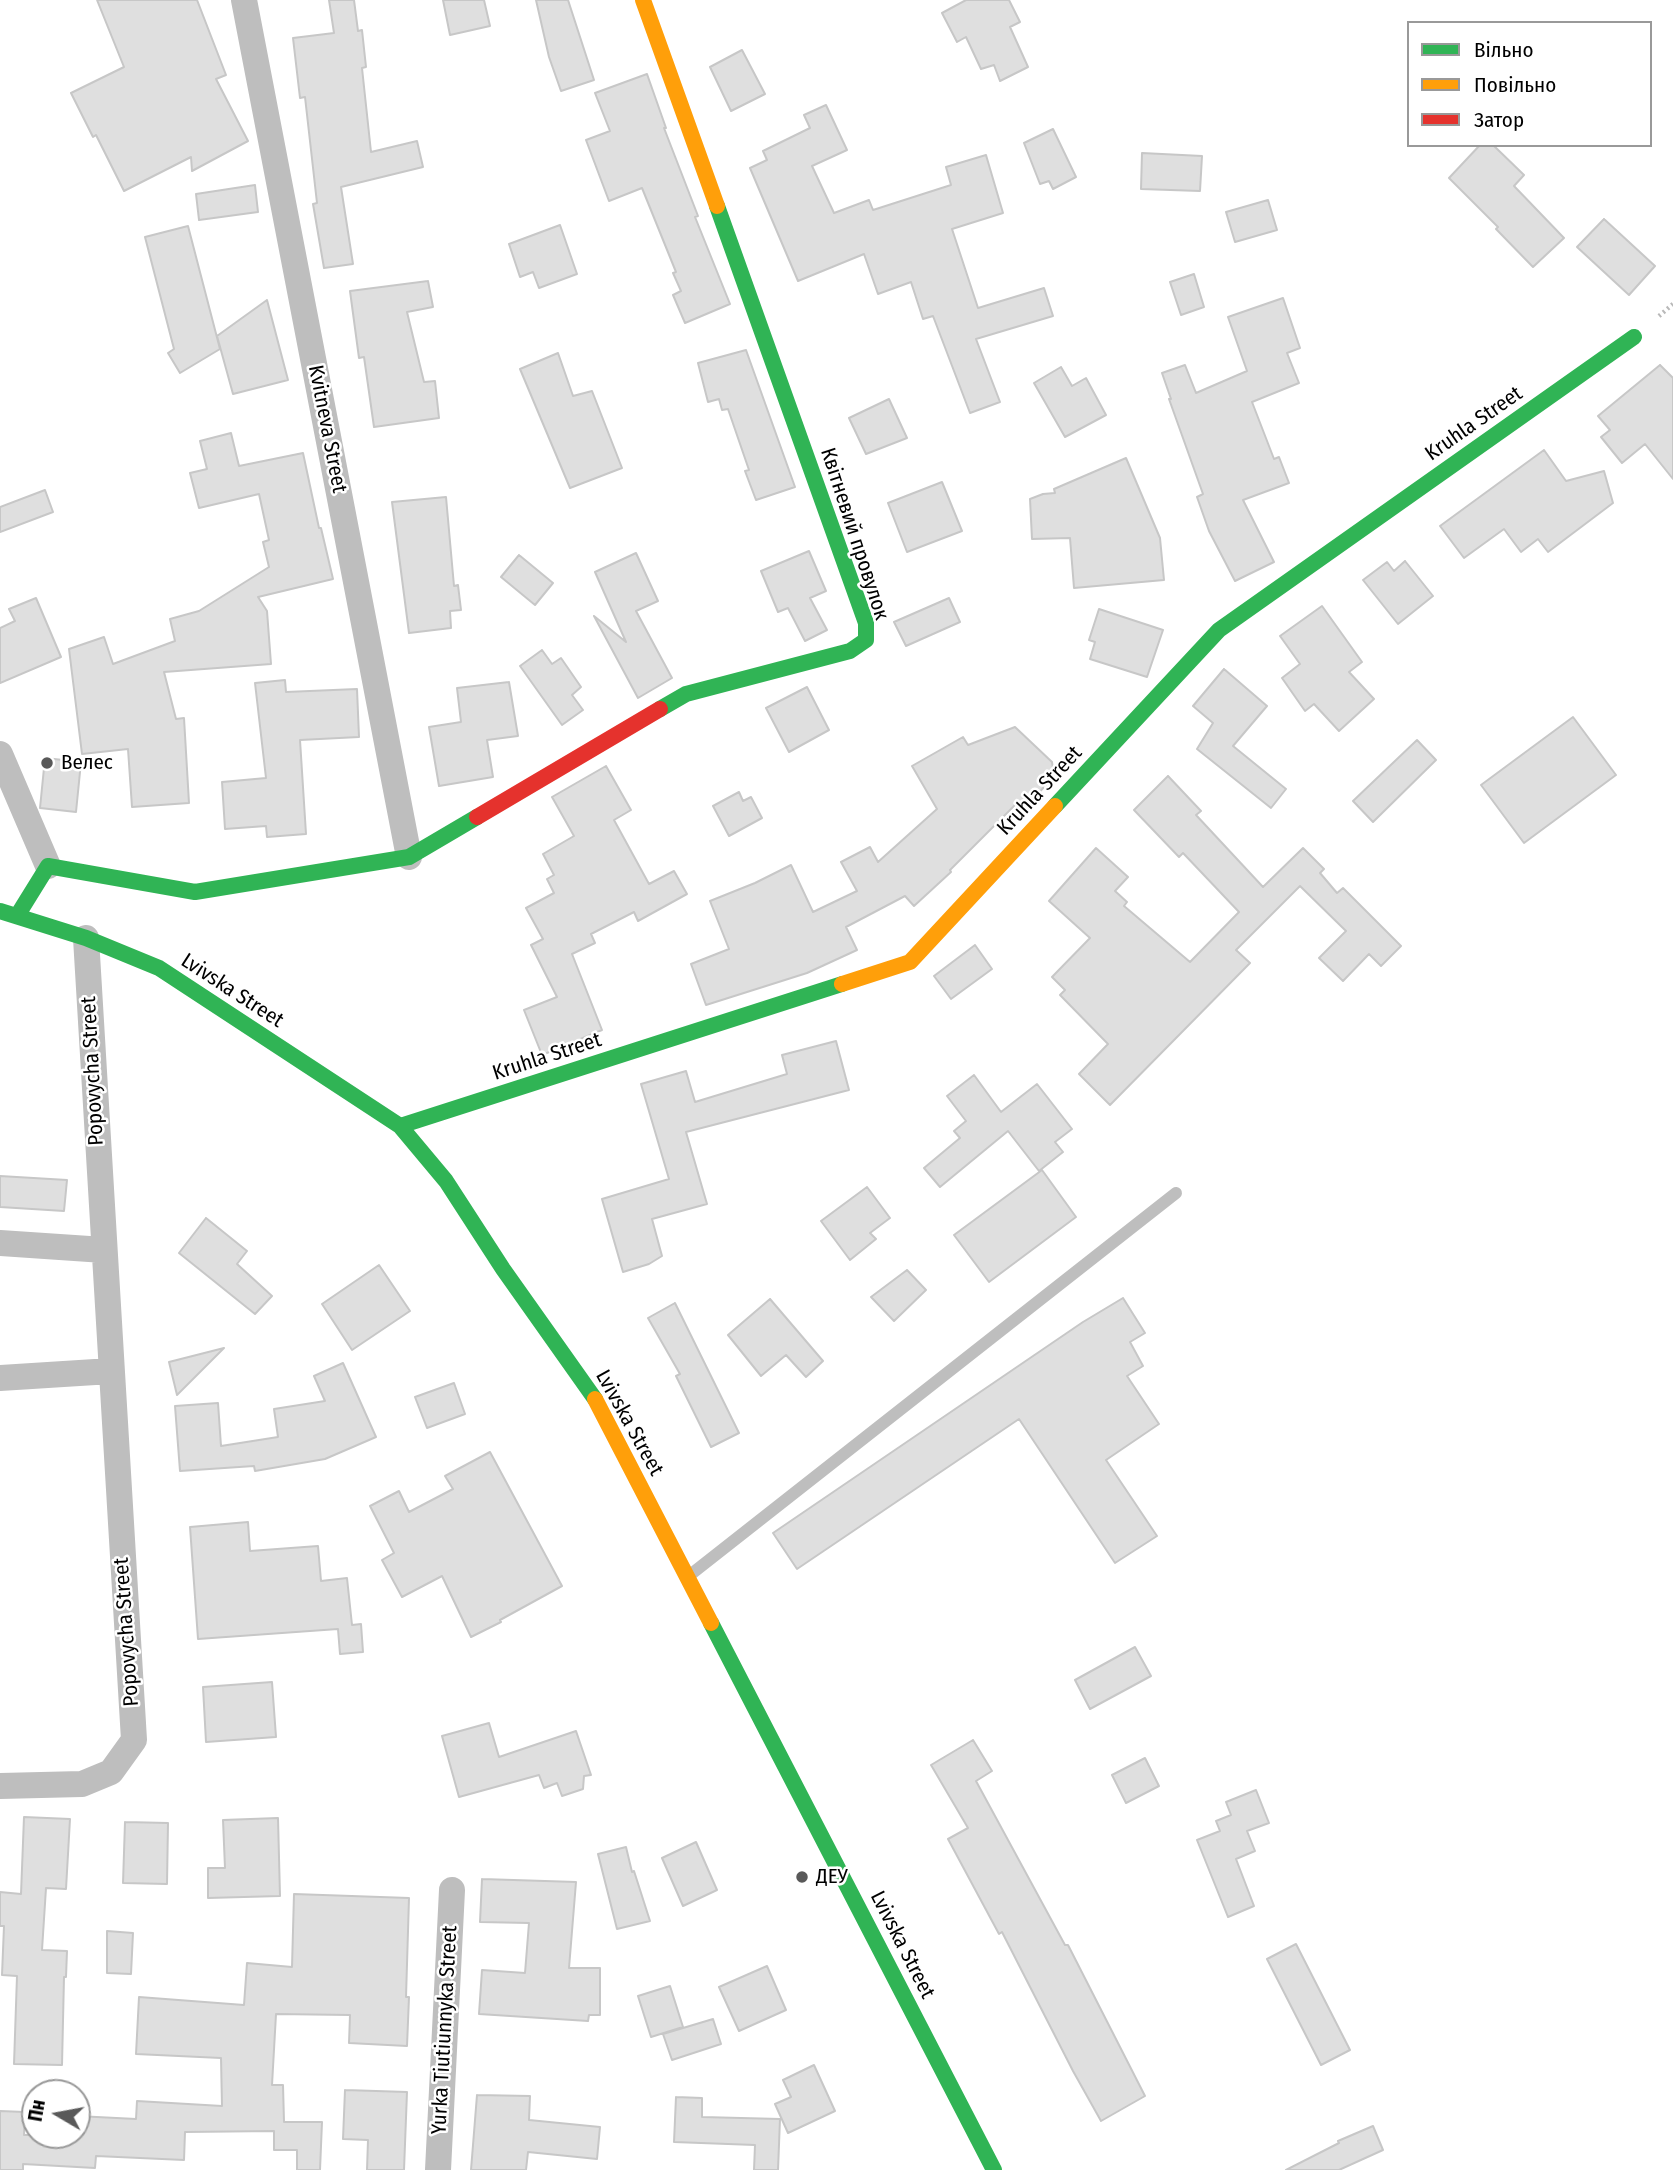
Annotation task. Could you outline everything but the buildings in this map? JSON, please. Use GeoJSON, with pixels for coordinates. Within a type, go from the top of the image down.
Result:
{"type":"FeatureCollection","features":[{"type":"Feature","properties":{"kind":"street","name":"Квітневий провулок"},"geometry":{"type":"LineString","coordinates":[[409,858],[685,694],[850,651],[866,640],[866,623],[643,0]]}},
{"type":"Feature","properties":{"kind":"street","name":"Kvitneva Street"},"geometry":{"type":"LineString","coordinates":[[245,1],[409,858]]}},
{"type":"Feature","properties":{"kind":"street","name":"Kruhla Street"},"geometry":{"type":"LineString","coordinates":[[400,1126],[910,962],[1219,630],[1634,337]]}},
{"type":"Feature","properties":{"kind":"street"},"geometry":{"type":"LineString","coordinates":[[0,754],[48,866]]}},
{"type":"Feature","properties":{"kind":"street"},"geometry":{"type":"LineString","coordinates":[[48,866],[195,892],[409,858]]}},
{"type":"Feature","properties":{"kind":"street"},"geometry":{"type":"LineString","coordinates":[[17,916],[48,866]]}},
{"type":"Feature","properties":{"kind":"street","name":"Lvivska Street"},"geometry":{"type":"LineString","coordinates":[[0,911],[86,938],[159,968],[400,1126],[446,1181],[502,1269],[590,1390],[995,2170]]}},
{"type":"Feature","properties":{"kind":"street","name":"Popovycha Street"},"geometry":{"type":"LineString","coordinates":[[0,1786],[82,1784],[111,1772],[134,1740],[86,938]]}},
{"type":"Feature","properties":{"kind":"street"},"geometry":{"type":"LineString","coordinates":[[0,1243],[104,1250]]}},
{"type":"Feature","properties":{"kind":"street"},"geometry":{"type":"LineString","coordinates":[[0,1378],[111,1371]]}},
{"type":"Feature","properties":{"kind":"street","name":"Yurka Tiutiunnyka Street"},"geometry":{"type":"LineString","coordinates":[[438,2170],[452,1890]]}},
{"type":"Feature","properties":{"kind":"lane"},"geometry":{"type":"LineString","coordinates":[[687,1577],[1176,1193]]}},
{"type":"Feature","properties":{"kind":"traffic: fast"},"geometry":{"type":"LineString","coordinates":[[660,709],[686,694],[850,651],[866,640],[866,623],[717,206]]}},
{"type":"Feature","properties":{"kind":"traffic: fast"},"geometry":{"type":"LineString","coordinates":[[1055,806],[1219,630],[1634,337]]}},
{"type":"Feature","properties":{"kind":"traffic: fast"},"geometry":{"type":"LineString","coordinates":[[17,916],[48,866],[195,892],[409,857],[477,817]]}},
{"type":"Feature","properties":{"kind":"traffic: fast"},"geometry":{"type":"LineString","coordinates":[[0,911],[86,938],[159,968],[400,1126],[446,1181],[503,1269],[595,1399]]}},
{"type":"Feature","properties":{"kind":"traffic: fast"},"geometry":{"type":"LineString","coordinates":[[400,1126],[842,984]]}},
{"type":"Feature","properties":{"kind":"traffic: fast"},"geometry":{"type":"LineString","coordinates":[[711,1623],[994,2170]]}},
{"type":"Feature","properties":{"kind":"traffic: slow"},"geometry":{"type":"LineString","coordinates":[[643,0],[717,206]]}},
{"type":"Feature","properties":{"kind":"traffic: slow"},"geometry":{"type":"LineString","coordinates":[[842,984],[910,962],[1055,806]]}},
{"type":"Feature","properties":{"kind":"traffic: slow"},"geometry":{"type":"LineString","coordinates":[[595,1399],[711,1623]]}},
{"type":"Feature","properties":{"kind":"traffic: jam"},"geometry":{"type":"LineString","coordinates":[[477,817],[660,709]]}},
{"type":"Feature","properties":{"kind":"place","name":"Велес"},"geometry":{"type":"Point","coordinates":[47,763]}},
{"type":"Feature","properties":{"kind":"place","name":"ДЕУ"},"geometry":{"type":"Point","coordinates":[802,1877]}}]}
